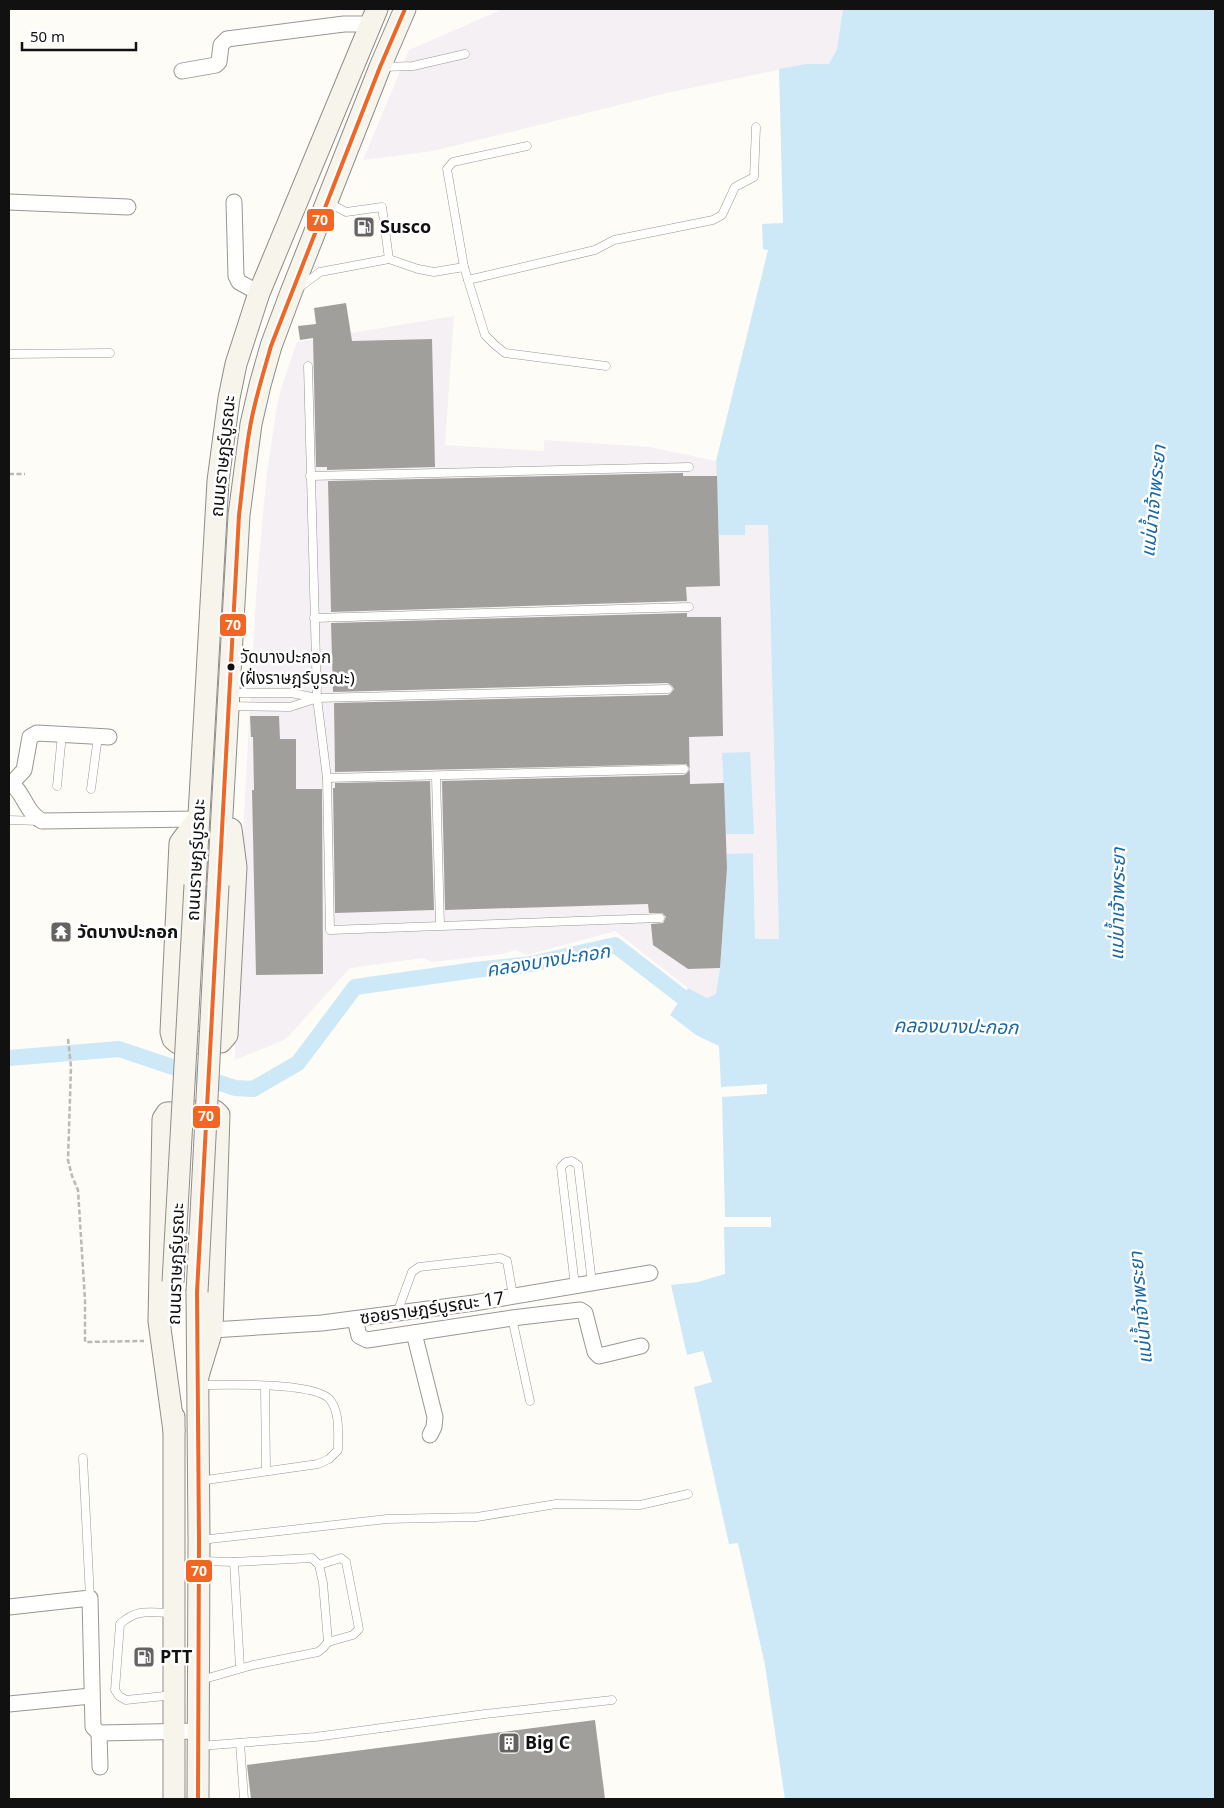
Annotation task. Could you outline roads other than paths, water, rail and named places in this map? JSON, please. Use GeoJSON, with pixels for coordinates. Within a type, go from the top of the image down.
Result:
{"type":"FeatureCollection","features":[{"type":"Feature","properties":{"kind":"main road","name":"ถนนราษฎร์บูรณะ"},"geometry":{"type":"LineString","coordinates":[[198,1799],[199,1481],[197,1292],[218,885],[240,515],[251,424],[271,346],[380,67],[406,9]]}},
{"type":"Feature","properties":{"kind":"main road","name":"ถนนราษฎร์บูรณะ"},"geometry":{"type":"LineString","coordinates":[[174,1799],[173,1282],[218,482],[229,398],[236,364],[259,293],[374,16]]}},
{"type":"Feature","properties":{"kind":"main road"},"geometry":{"type":"LineString","coordinates":[[198,819],[180,843],[170,1032],[173,1039],[178,1043],[221,1042],[227,1035],[236,867],[225,774]]}},
{"type":"Feature","properties":{"kind":"main road"},"geometry":{"type":"LineString","coordinates":[[174,1432],[159,1321],[163,1119],[167,1113],[215,1111],[219,1115],[212,1330],[198,1380]]}},
{"type":"Feature","properties":{"kind":"street"},"geometry":{"type":"LineString","coordinates":[[182,71],[216,65],[219,62],[221,45],[227,40],[344,24],[374,16]]}},
{"type":"Feature","properties":{"kind":"street"},"geometry":{"type":"LineString","coordinates":[[9,202],[128,207]]}},
{"type":"Feature","properties":{"kind":"street"},"geometry":{"type":"LineString","coordinates":[[234,202],[236,276],[239,282],[259,293]]}},
{"type":"Feature","properties":{"kind":"street"},"geometry":{"type":"LineString","coordinates":[[103,737],[37,733],[30,737],[24,770],[10,783],[19,792],[33,816],[42,821],[198,819]]}},
{"type":"Feature","properties":{"kind":"street","name":"ซอยราษฎร์บูรณะ 17"},"geometry":{"type":"LineString","coordinates":[[212,1330],[355,1319],[513,1296],[650,1273]]}},
{"type":"Feature","properties":{"kind":"street"},"geometry":{"type":"LineString","coordinates":[[355,1319],[359,1336],[367,1340],[512,1318],[580,1310],[584,1313],[595,1352],[599,1356],[641,1346]]}},
{"type":"Feature","properties":{"kind":"street"},"geometry":{"type":"LineString","coordinates":[[414,1333],[435,1417],[434,1427],[430,1435]]}},
{"type":"Feature","properties":{"kind":"street"},"geometry":{"type":"LineString","coordinates":[[9,1607],[90,1598],[91,1696],[93,1727],[99,1733],[100,1767]]}},
{"type":"Feature","properties":{"kind":"street"},"geometry":{"type":"LineString","coordinates":[[9,1704],[91,1696]]}},
{"type":"Feature","properties":{"kind":"street"},"geometry":{"type":"LineString","coordinates":[[99,1733],[174,1732],[198,1739]]}},
{"type":"Feature","properties":{"kind":"lane"},"geometry":{"type":"LineString","coordinates":[[380,67],[413,66],[466,54]]}},
{"type":"Feature","properties":{"kind":"lane"},"geometry":{"type":"LineString","coordinates":[[468,280],[595,250],[614,240],[718,218],[722,215],[735,187],[754,177],[756,127]]}},
{"type":"Feature","properties":{"kind":"lane"},"geometry":{"type":"LineString","coordinates":[[527,146],[453,162],[447,169],[464,267],[486,335],[505,353],[606,366]]}},
{"type":"Feature","properties":{"kind":"lane"},"geometry":{"type":"LineString","coordinates":[[327,202],[346,212],[382,207],[389,259]]}},
{"type":"Feature","properties":{"kind":"lane"},"geometry":{"type":"LineString","coordinates":[[290,295],[320,272],[389,259],[418,269],[434,272],[464,267]]}},
{"type":"Feature","properties":{"kind":"lane"},"geometry":{"type":"LineString","coordinates":[[9,354],[110,353]]}},
{"type":"Feature","properties":{"kind":"lane"},"geometry":{"type":"LineString","coordinates":[[308,366],[317,698],[327,778],[330,930],[660,918]]}},
{"type":"Feature","properties":{"kind":"lane"},"geometry":{"type":"LineString","coordinates":[[310,476],[689,467]]}},
{"type":"Feature","properties":{"kind":"lane"},"geometry":{"type":"LineString","coordinates":[[314,618],[689,607]]}},
{"type":"Feature","properties":{"kind":"lane"},"geometry":{"type":"LineString","coordinates":[[230,700],[291,693],[317,698],[668,689]]}},
{"type":"Feature","properties":{"kind":"lane"},"geometry":{"type":"LineString","coordinates":[[230,700],[290,707],[317,698]]}},
{"type":"Feature","properties":{"kind":"lane"},"geometry":{"type":"LineString","coordinates":[[58,786],[62,734]]}},
{"type":"Feature","properties":{"kind":"lane"},"geometry":{"type":"LineString","coordinates":[[91,789],[103,737]]}},
{"type":"Feature","properties":{"kind":"lane"},"geometry":{"type":"LineString","coordinates":[[327,778],[684,770]]}},
{"type":"Feature","properties":{"kind":"lane"},"geometry":{"type":"LineString","coordinates":[[436,777],[440,925]]}},
{"type":"Feature","properties":{"kind":"lane"},"geometry":{"type":"LineString","coordinates":[[9,820],[42,821]]}},
{"type":"Feature","properties":{"kind":"lane"},"geometry":{"type":"LineString","coordinates":[[575,1286],[561,1167],[566,1162],[572,1161],[578,1165],[592,1283]]}},
{"type":"Feature","properties":{"kind":"lane"},"geometry":{"type":"LineString","coordinates":[[397,1313],[412,1272],[420,1267],[500,1258],[507,1261],[513,1296]]}},
{"type":"Feature","properties":{"kind":"lane"},"geometry":{"type":"LineString","coordinates":[[512,1318],[530,1401]]}},
{"type":"Feature","properties":{"kind":"lane"},"geometry":{"type":"LineString","coordinates":[[198,1380],[298,1387],[323,1393],[331,1400],[337,1416],[338,1450],[329,1459],[318,1464],[199,1481]]}},
{"type":"Feature","properties":{"kind":"lane"},"geometry":{"type":"LineString","coordinates":[[265,1386],[266,1471]]}},
{"type":"Feature","properties":{"kind":"lane"},"geometry":{"type":"LineString","coordinates":[[83,1458],[90,1598]]}},
{"type":"Feature","properties":{"kind":"lane"},"geometry":{"type":"LineString","coordinates":[[199,1550],[387,1519],[477,1517],[556,1504],[640,1505],[688,1494]]}},
{"type":"Feature","properties":{"kind":"lane"},"geometry":{"type":"LineString","coordinates":[[199,1550],[234,1562],[312,1558],[319,1565],[323,1583],[328,1642]]}},
{"type":"Feature","properties":{"kind":"lane"},"geometry":{"type":"LineString","coordinates":[[198,1681],[240,1668],[318,1652],[328,1642],[353,1635],[359,1629],[346,1562],[341,1558],[319,1565]]}},
{"type":"Feature","properties":{"kind":"lane"},"geometry":{"type":"LineString","coordinates":[[234,1562],[240,1668]]}},
{"type":"Feature","properties":{"kind":"lane"},"geometry":{"type":"LineString","coordinates":[[174,1614],[136,1613],[120,1624],[115,1690],[119,1696],[126,1700],[174,1695]]}},
{"type":"Feature","properties":{"kind":"lane"},"geometry":{"type":"LineString","coordinates":[[198,1739],[240,1743],[315,1737],[485,1714],[612,1700]]}},
{"type":"Feature","properties":{"kind":"lane"},"geometry":{"type":"LineString","coordinates":[[240,1743],[244,1799]]}},
{"type":"Feature","properties":{"kind":"water","name":"แม่น้ำเจ้าพระยา"},"geometry":{"type":"Polygon","coordinates":[[[843,9],[1215,9],[1215,1799],[785,1799],[765,1665],[738,1543],[729,1544],[694,1387],[712,1382],[703,1351],[687,1355],[671,1285],[698,1282],[725,1274],[724,1227],[771,1227],[771,1217],[725,1217],[722,1097],[767,1094],[767,1084],[721,1087],[719,1046],[696,1035],[670,1015],[688,988],[707,998],[716,994],[720,968],[727,854],[753,853],[755,939],[779,939],[768,525],[745,525],[745,535],[719,535],[716,461],[768,250],[763,249],[762,224],[783,223],[779,69],[806,64],[829,64],[837,49],[843,9]]]}},
{"type":"Feature","properties":{"kind":"water"},"geometry":{"type":"Polygon","coordinates":[[[750,752],[754,834],[726,834],[722,753],[750,752]]]}},
{"type":"Feature","properties":{"kind":"waterway","name":"คลองบางปะกอก"},"geometry":{"type":"LineString","coordinates":[[9,1058],[119,1049],[235,1088],[253,1089],[298,1063],[355,987],[531,964],[615,945],[699,1010]]}},
{"type":"Feature","properties":{"kind":"place","name":"Susco"},"geometry":{"type":"Point","coordinates":[364,227]}},
{"type":"Feature","properties":{"kind":"place","name":"วัดบางปะกอก (ฝั่งราษฎร์บูรณะ)"},"geometry":{"type":"Point","coordinates":[231,667]}},
{"type":"Feature","properties":{"kind":"place","name":"วัดบางปะกอก"},"geometry":{"type":"Point","coordinates":[61,932]}},
{"type":"Feature","properties":{"kind":"place","name":"PTT"},"geometry":{"type":"Point","coordinates":[144,1657]}},
{"type":"Feature","properties":{"kind":"place","name":"Big C"},"geometry":{"type":"Point","coordinates":[509,1743]}}]}
